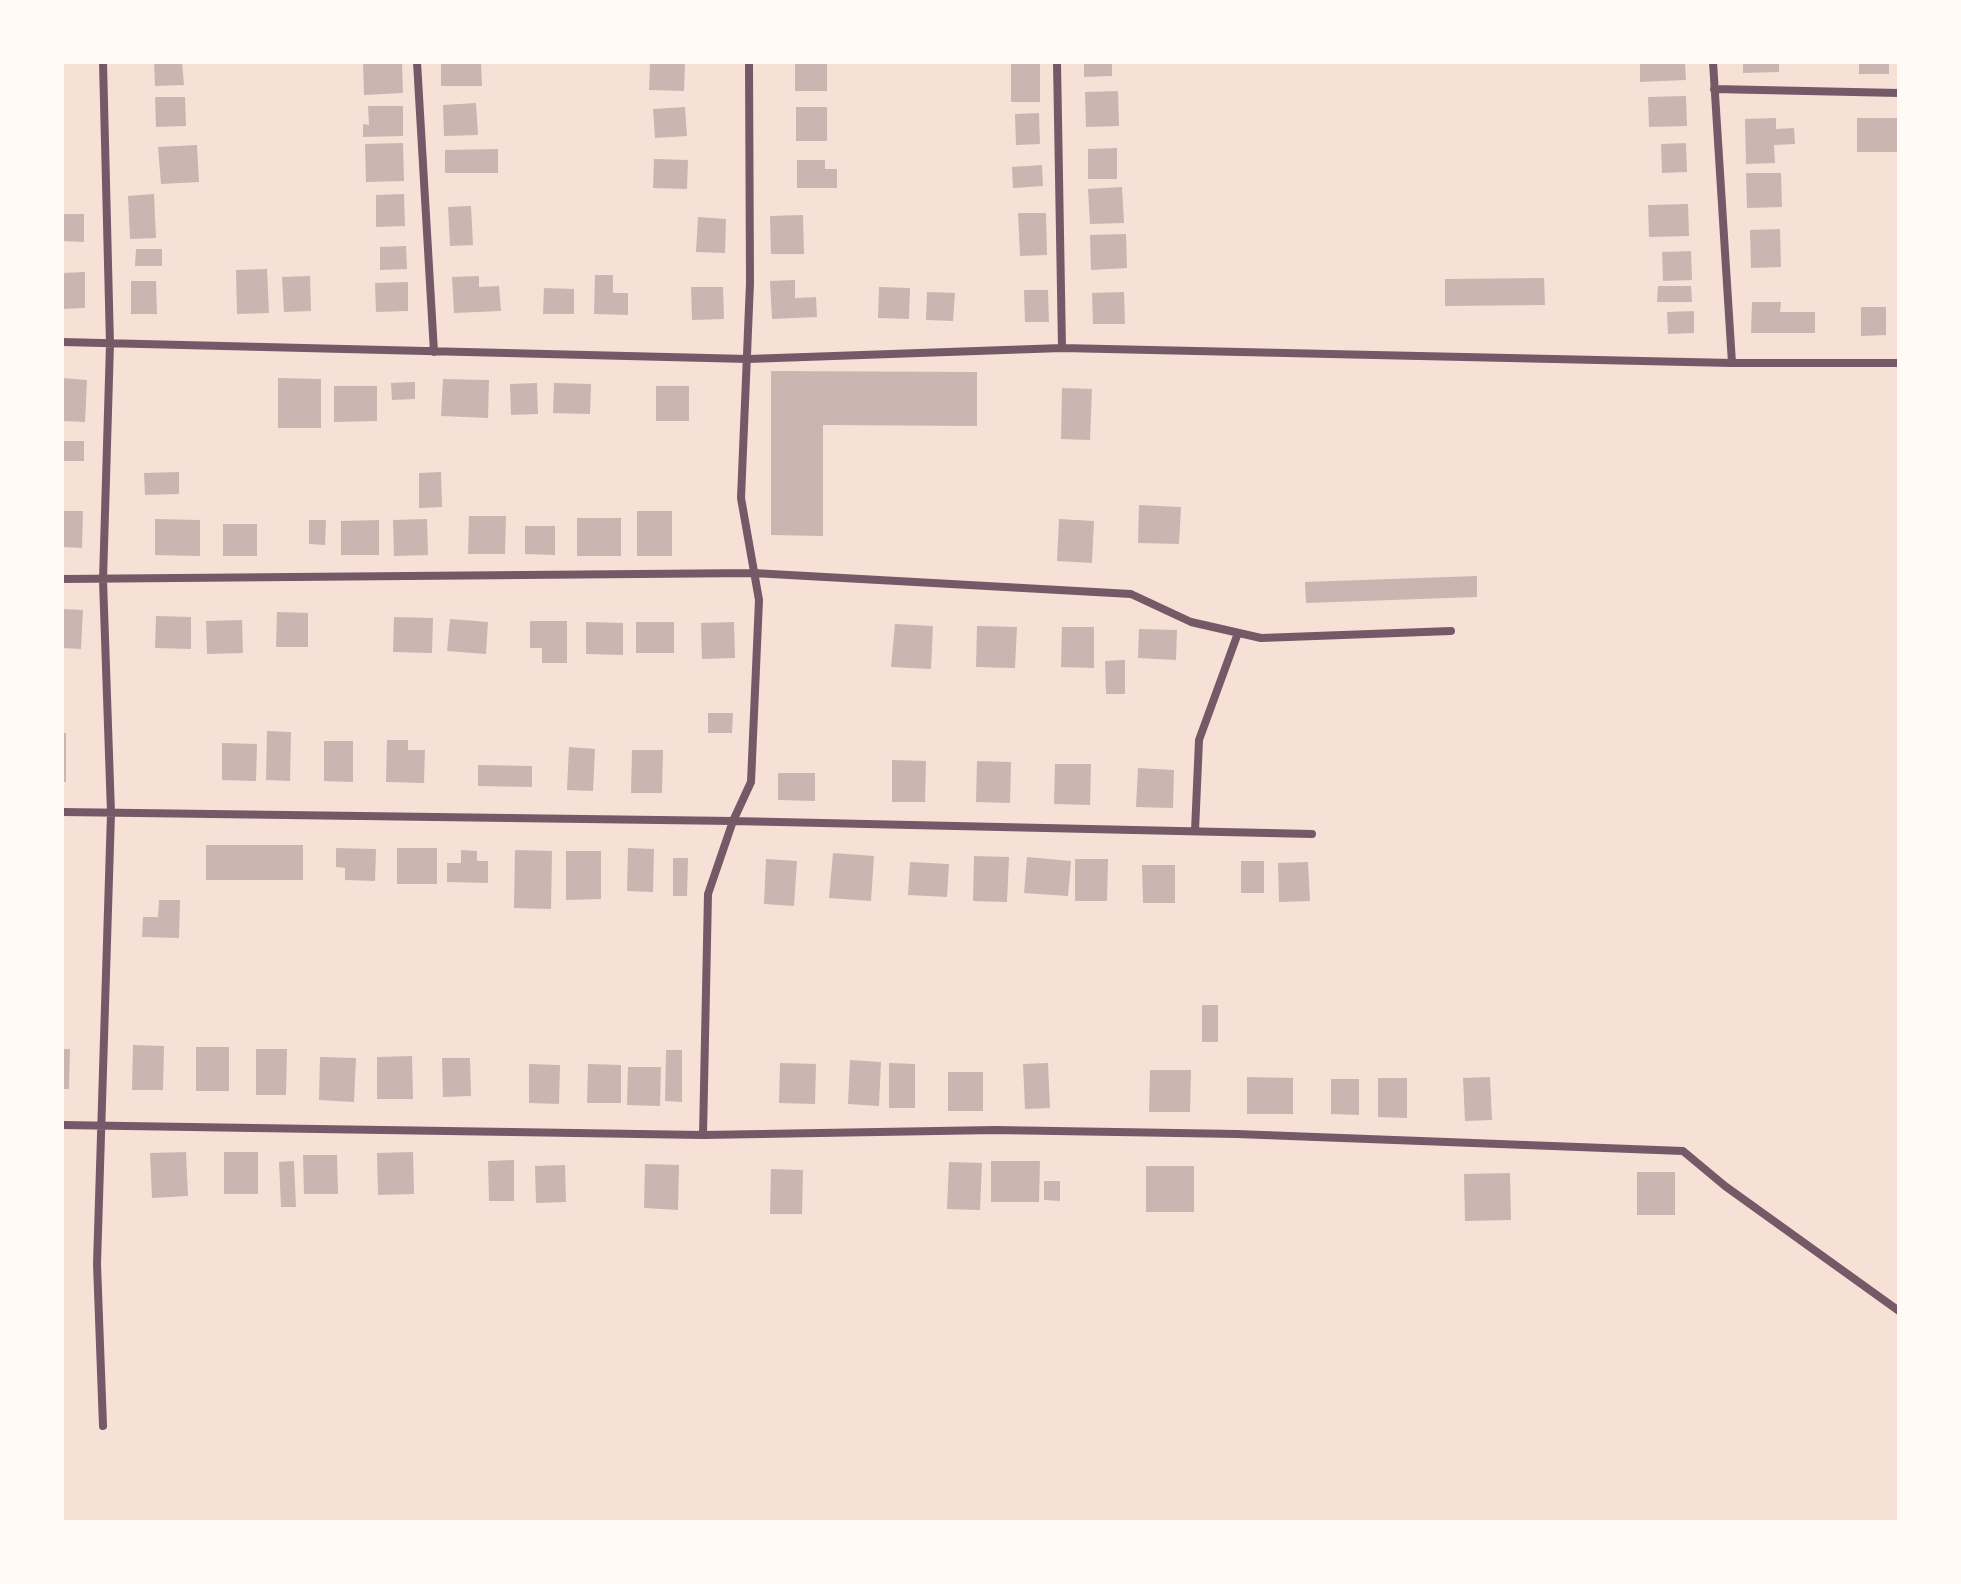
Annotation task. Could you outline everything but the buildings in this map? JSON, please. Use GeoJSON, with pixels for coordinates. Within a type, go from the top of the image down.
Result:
{"type":"FeatureCollection","features":[{"type":"Feature","properties":{"kind":"street"},"geometry":{"type":"LineString","coordinates":[[103,62],[110,344],[103,580],[111,813],[97,1264],[103,1426]]}},
{"type":"Feature","properties":{"kind":"street"},"geometry":{"type":"LineString","coordinates":[[417,62],[434,352]]}},
{"type":"Feature","properties":{"kind":"street"},"geometry":{"type":"LineString","coordinates":[[703,1135],[708,894],[733,821],[751,782],[759,600],[741,498],[748,359],[749,62]]}},
{"type":"Feature","properties":{"kind":"street"},"geometry":{"type":"LineString","coordinates":[[1057,62],[1062,348]]}},
{"type":"Feature","properties":{"kind":"street"},"geometry":{"type":"LineString","coordinates":[[1713,62],[1732,363]]}},
{"type":"Feature","properties":{"kind":"street"},"geometry":{"type":"LineString","coordinates":[[1714,89],[1899,93]]}},
{"type":"Feature","properties":{"kind":"street"},"geometry":{"type":"LineString","coordinates":[[62,342],[748,359],[1062,348],[1732,363],[1899,363]]}},
{"type":"Feature","properties":{"kind":"street"},"geometry":{"type":"LineString","coordinates":[[62,579],[753,573],[1131,594],[1191,622],[1261,638],[1451,631]]}},
{"type":"Feature","properties":{"kind":"street"},"geometry":{"type":"LineString","coordinates":[[1195,831],[1199,740],[1238,633]]}},
{"type":"Feature","properties":{"kind":"street"},"geometry":{"type":"LineString","coordinates":[[62,812],[733,821],[1312,834]]}},
{"type":"Feature","properties":{"kind":"street"},"geometry":{"type":"LineString","coordinates":[[62,1125],[703,1135],[995,1130],[1222,1134],[1683,1151],[1725,1186],[1899,1311]]}}]}
